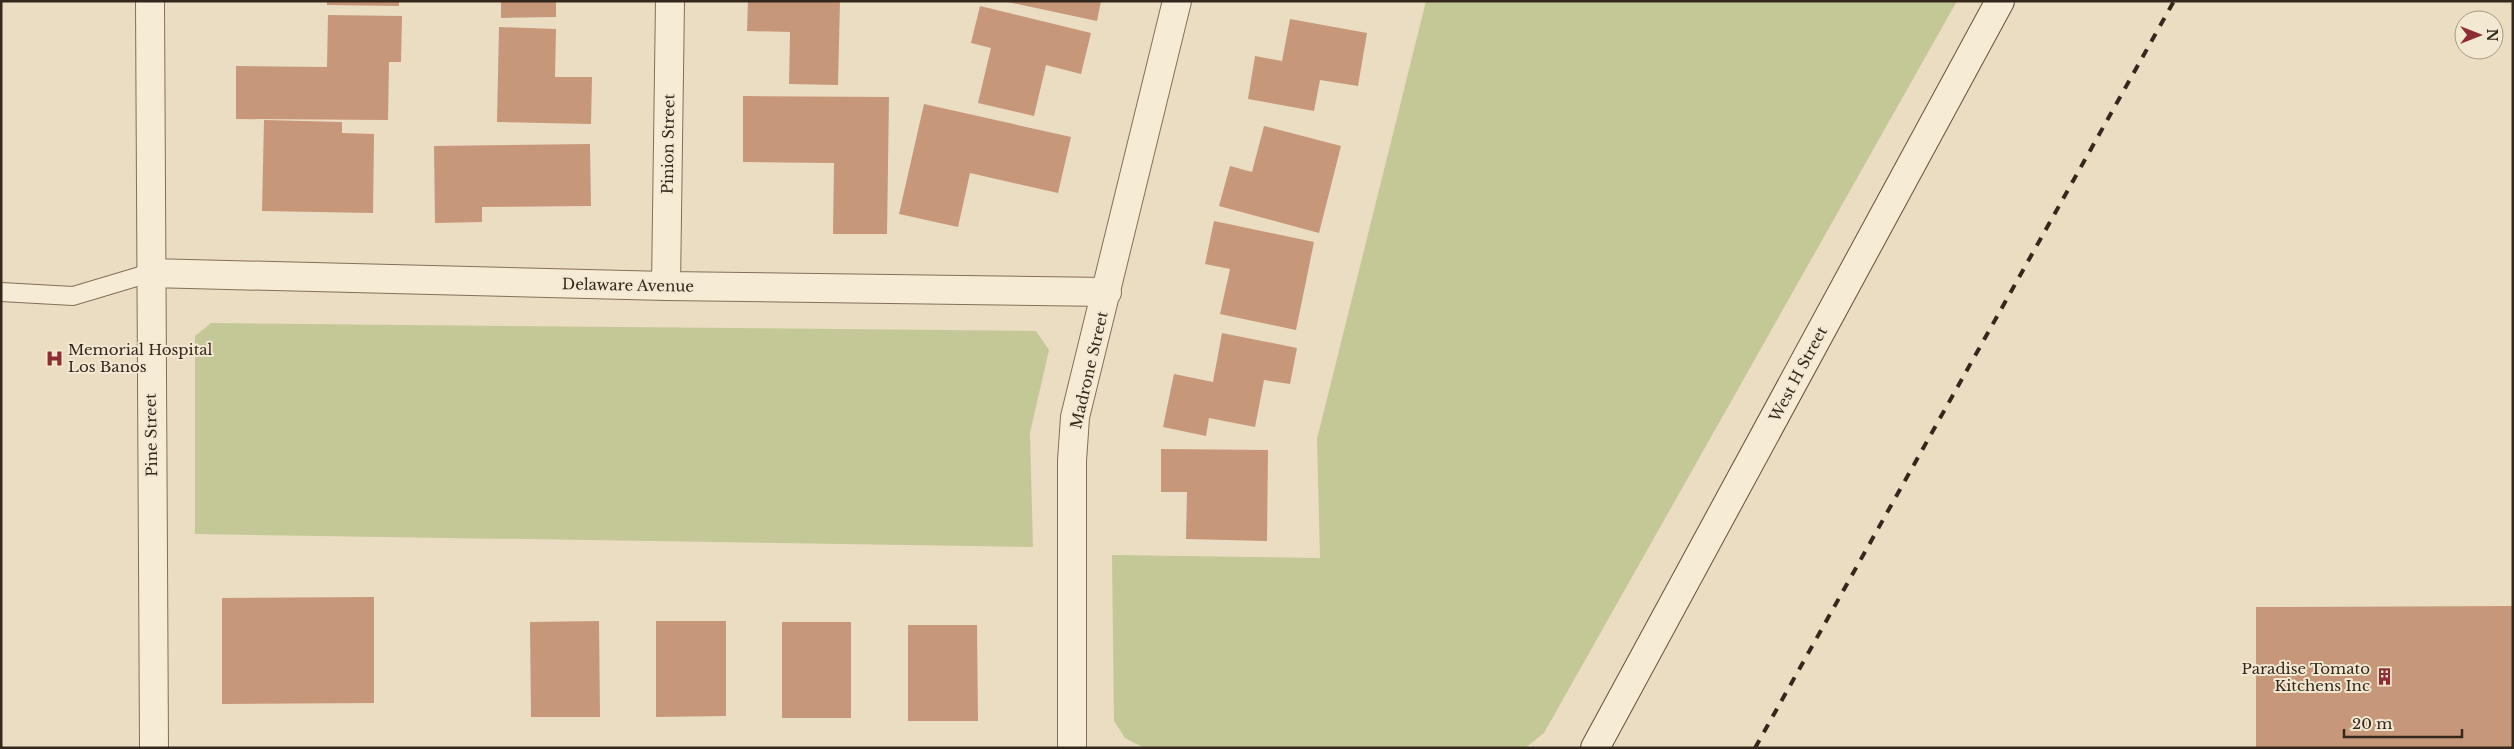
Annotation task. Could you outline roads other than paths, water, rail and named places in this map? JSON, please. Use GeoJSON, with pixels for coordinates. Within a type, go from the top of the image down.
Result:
{"type":"FeatureCollection","features":[{"type":"Feature","properties":{"kind":"street","name":"Pine Street"},"geometry":{"type":"LineString","coordinates":[[150,1],[154,748]]}},
{"type":"Feature","properties":{"kind":"street","name":"Pinion Street"},"geometry":{"type":"LineString","coordinates":[[666,286],[670,1]]}},
{"type":"Feature","properties":{"kind":"street","name":"Madrone Street"},"geometry":{"type":"LineString","coordinates":[[1072,748],[1072,461],[1075,417],[1177,1]]}},
{"type":"Feature","properties":{"kind":"street","name":"West H Street"},"geometry":{"type":"LineString","coordinates":[[1595,748],[2000,1]]}},
{"type":"Feature","properties":{"kind":"street","name":"Delaware Avenue"},"geometry":{"type":"LineString","coordinates":[[150,272],[666,286],[1107,292]]}},
{"type":"Feature","properties":{"kind":"lane"},"geometry":{"type":"LineString","coordinates":[[1,292],[73,296],[150,272]]}},
{"type":"Feature","properties":{"kind":"railway"},"geometry":{"type":"LineString","coordinates":[[1755,748],[2174,1]]}},
{"type":"Feature","properties":{"kind":"place","name":"Memorial Hospital Los Banos"},"geometry":{"type":"Point","coordinates":[54,358]}},
{"type":"Feature","properties":{"kind":"place","name":"Paradise Tomato Kitchens Inc"},"geometry":{"type":"Point","coordinates":[2384,677]}}]}
